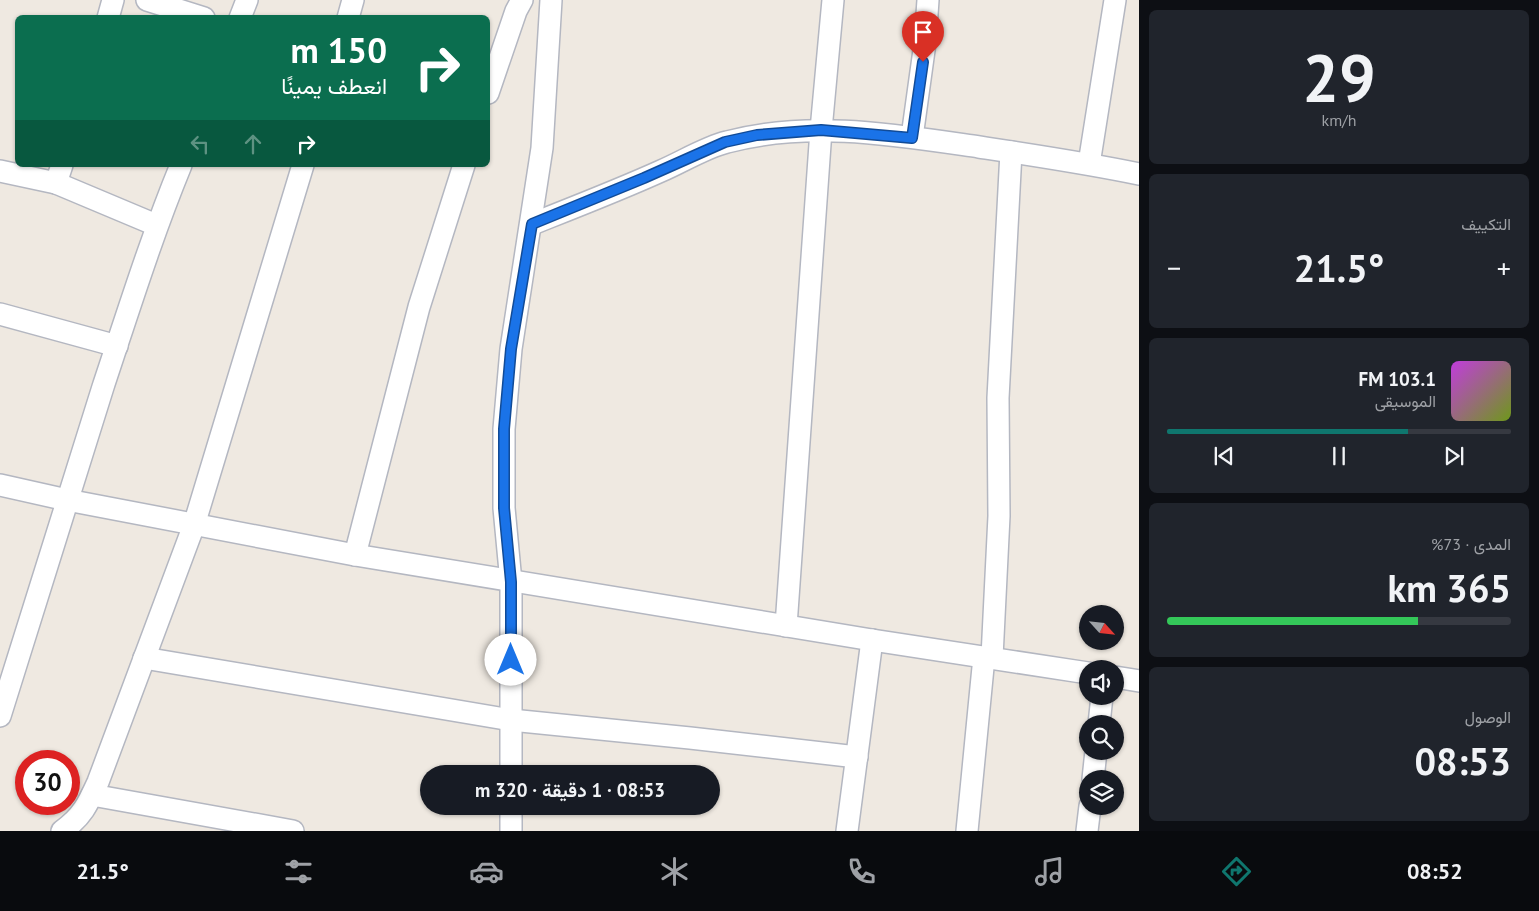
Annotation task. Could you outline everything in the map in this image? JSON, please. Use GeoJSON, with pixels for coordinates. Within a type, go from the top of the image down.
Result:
{"type":"FeatureCollection","features":[{"type":"Feature","properties":{"kind":"street"},"geometry":{"type":"LineString","coordinates":[[109,15],[113,0]]}},
{"type":"Feature","properties":{"kind":"street"},"geometry":{"type":"LineString","coordinates":[[147,0],[194,15]]}},
{"type":"Feature","properties":{"kind":"street"},"geometry":{"type":"LineString","coordinates":[[241,15],[247,0]]}},
{"type":"Feature","properties":{"kind":"street"},"geometry":{"type":"LineString","coordinates":[[349,15],[354,0]]}},
{"type":"Feature","properties":{"kind":"street"},"geometry":{"type":"LineString","coordinates":[[490,87],[516,10],[522,0]]}},
{"type":"Feature","properties":{"kind":"street"},"geometry":{"type":"LineString","coordinates":[[511,765],[511,582],[504,508],[504,429],[511,349],[532,224],[542,148],[551,0]]}},
{"type":"Feature","properties":{"kind":"street"},"geometry":{"type":"LineString","coordinates":[[786,626],[821,130],[833,0]]}},
{"type":"Feature","properties":{"kind":"street"},"geometry":{"type":"LineString","coordinates":[[912,138],[925,43],[928,0]]}},
{"type":"Feature","properties":{"kind":"street"},"geometry":{"type":"LineString","coordinates":[[1089,164],[1114,0]]}},
{"type":"Feature","properties":{"kind":"street"},"geometry":{"type":"LineString","coordinates":[[532,224],[725,142],[757,135],[821,130],[912,138],[1089,164],[1139,174]]}},
{"type":"Feature","properties":{"kind":"street"},"geometry":{"type":"LineString","coordinates":[[967,831],[988,657],[999,516],[998,398],[1012,152]]}},
{"type":"Feature","properties":{"kind":"street"},"geometry":{"type":"LineString","coordinates":[[0,716],[67,500],[156,225],[180,167]]}},
{"type":"Feature","properties":{"kind":"street"},"geometry":{"type":"LineString","coordinates":[[62,831],[76,821],[92,795],[194,524],[302,167]]}},
{"type":"Feature","properties":{"kind":"street"},"geometry":{"type":"LineString","coordinates":[[356,555],[419,307],[463,167]]}},
{"type":"Feature","properties":{"kind":"street"},"geometry":{"type":"LineString","coordinates":[[0,171],[59,174],[156,225]]}},
{"type":"Feature","properties":{"kind":"street"},"geometry":{"type":"LineString","coordinates":[[0,314],[117,346]]}},
{"type":"Feature","properties":{"kind":"street"},"geometry":{"type":"LineString","coordinates":[[0,485],[67,500],[356,555],[511,582],[1079,672]]}},
{"type":"Feature","properties":{"kind":"street"},"geometry":{"type":"LineString","coordinates":[[847,831],[872,640]]}},
{"type":"Feature","properties":{"kind":"street"},"geometry":{"type":"LineString","coordinates":[[144,658],[511,720],[856,757]]}},
{"type":"Feature","properties":{"kind":"street"},"geometry":{"type":"LineString","coordinates":[[1124,678],[1139,681]]}},
{"type":"Feature","properties":{"kind":"street"},"geometry":{"type":"LineString","coordinates":[[92,795],[292,831]]}},
{"type":"Feature","properties":{"kind":"street"},"geometry":{"type":"LineString","coordinates":[[511,815],[511,831]]}},
{"type":"Feature","properties":{"kind":"street"},"geometry":{"type":"LineString","coordinates":[[1087,831],[1089,815]]}},
{"type":"Feature","properties":{"kind":"route"},"geometry":{"type":"LineString","coordinates":[[511,660],[511,582],[504,508],[504,429],[511,349],[532,224],[725,142],[757,135],[821,130],[912,138],[923,62]]}}]}
